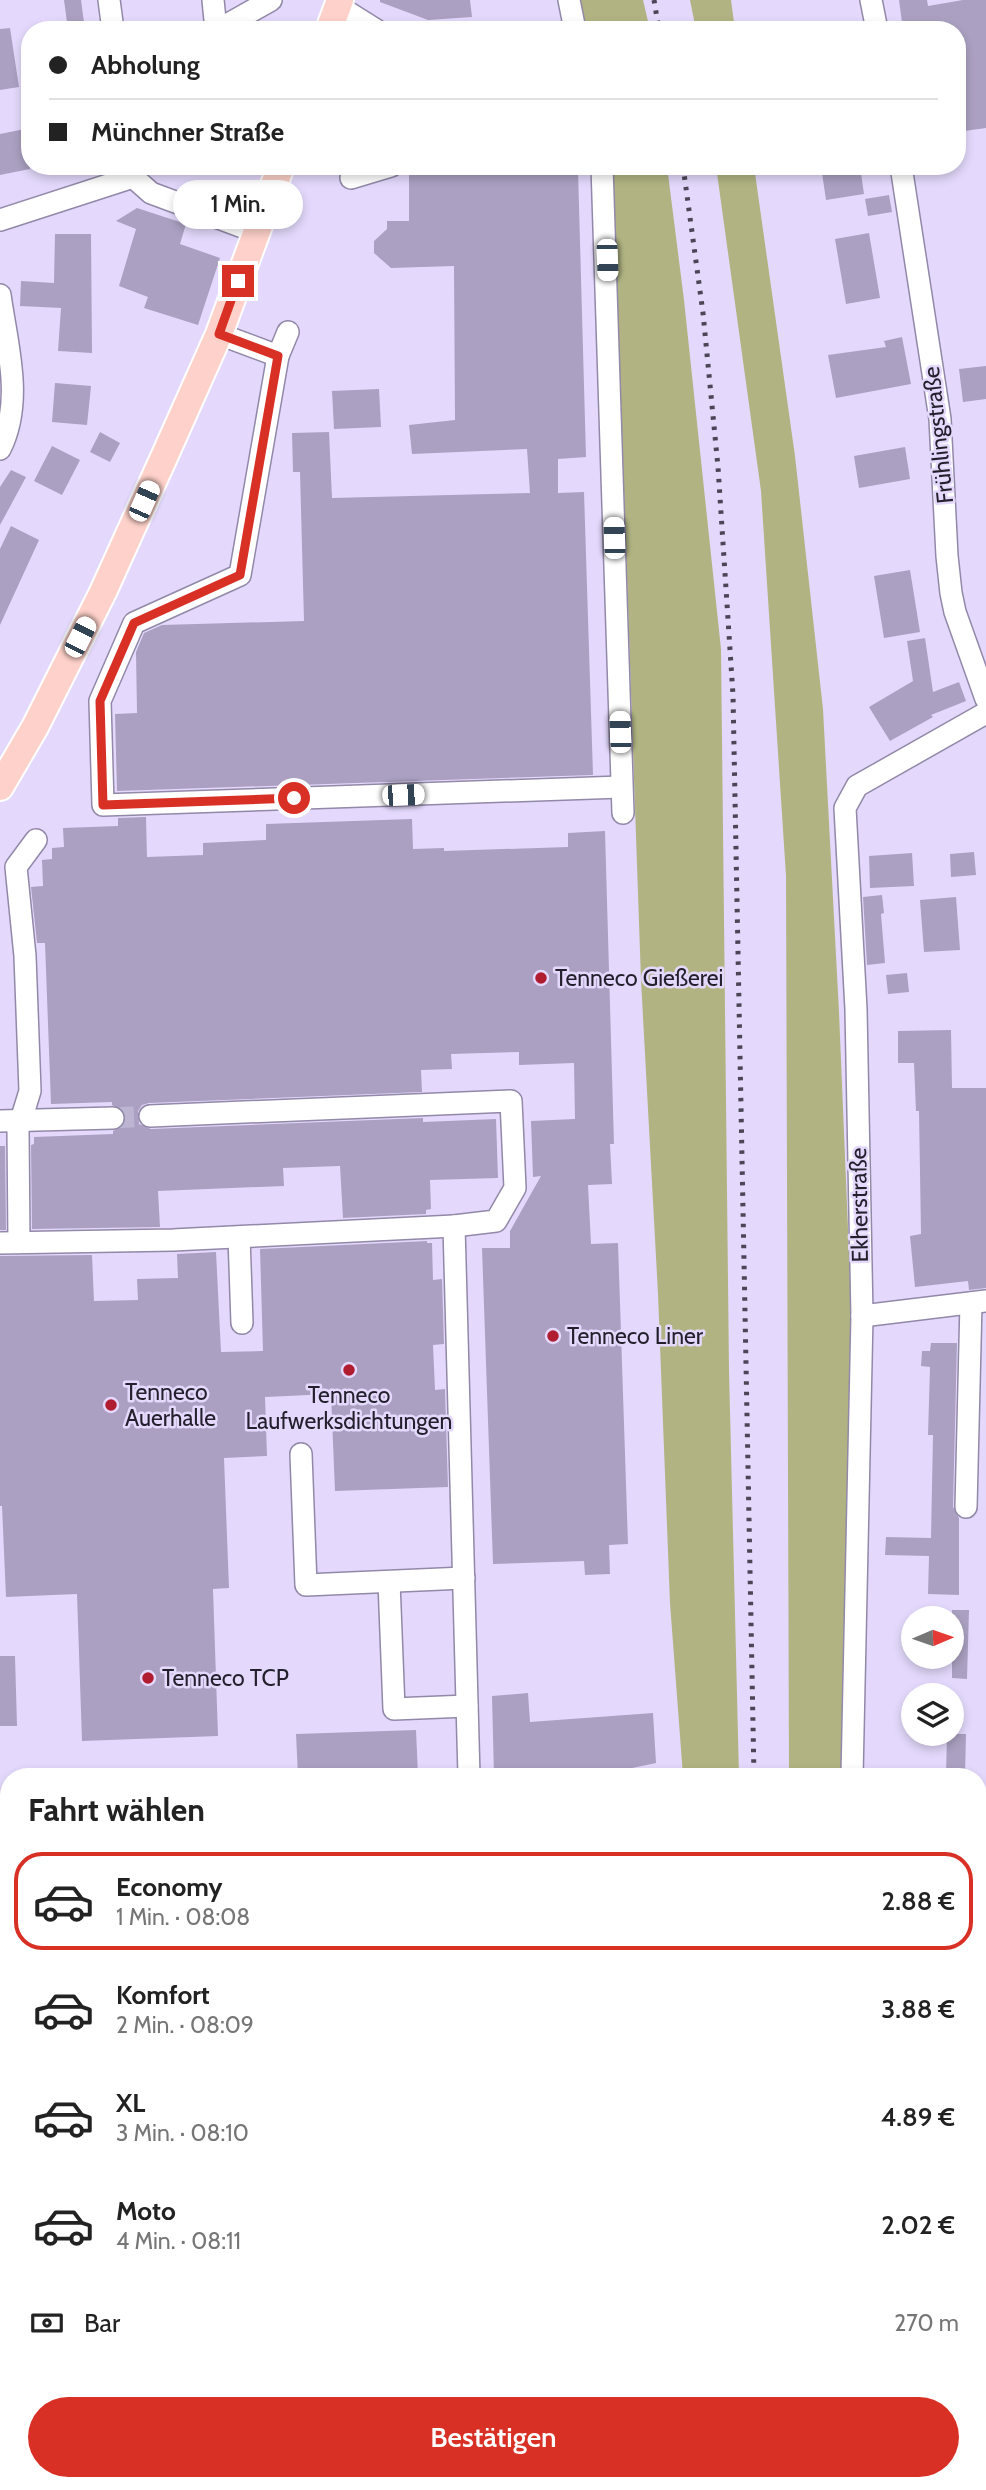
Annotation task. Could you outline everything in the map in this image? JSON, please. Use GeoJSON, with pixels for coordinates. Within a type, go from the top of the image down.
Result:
{"type":"FeatureCollection","features":[{"type":"Feature","properties":{"kind":"main road"},"geometry":{"type":"LineString","coordinates":[[0,787],[35,727],[103,592],[219,334],[278,175]]}},
{"type":"Feature","properties":{"kind":"street"},"geometry":{"type":"LineString","coordinates":[[110,0],[112,21]]}},
{"type":"Feature","properties":{"kind":"street"},"geometry":{"type":"LineString","coordinates":[[214,0],[216,21]]}},
{"type":"Feature","properties":{"kind":"street"},"geometry":{"type":"LineString","coordinates":[[233,21],[271,0]]}},
{"type":"Feature","properties":{"kind":"street"},"geometry":{"type":"LineString","coordinates":[[569,0],[573,21]]}},
{"type":"Feature","properties":{"kind":"street"},"geometry":{"type":"LineString","coordinates":[[871,0],[875,21]]}},
{"type":"Feature","properties":{"kind":"street"},"geometry":{"type":"LineString","coordinates":[[336,12],[356,21]]}},
{"type":"Feature","properties":{"kind":"street"},"geometry":{"type":"LineString","coordinates":[[0,220],[125,175]]}},
{"type":"Feature","properties":{"kind":"street"},"geometry":{"type":"LineString","coordinates":[[135,175],[150,193],[256,232]]}},
{"type":"Feature","properties":{"kind":"street"},"geometry":{"type":"LineString","coordinates":[[351,178],[361,175]]}},
{"type":"Feature","properties":{"kind":"street"},"geometry":{"type":"LineString","coordinates":[[602,175],[623,813]]}},
{"type":"Feature","properties":{"kind":"street","name":"Frühlingstraße"},"geometry":{"type":"LineString","coordinates":[[902,175],[940,419],[950,581],[955,612],[986,699]]}},
{"type":"Feature","properties":{"kind":"street"},"geometry":{"type":"LineString","coordinates":[[0,295],[12,381],[13,409],[0,449]]}},
{"type":"Feature","properties":{"kind":"street"},"geometry":{"type":"LineString","coordinates":[[288,332],[278,356],[240,575],[134,623],[100,701],[103,805],[621,787]]}},
{"type":"Feature","properties":{"kind":"street"},"geometry":{"type":"LineString","coordinates":[[219,334],[278,356]]}},
{"type":"Feature","properties":{"kind":"street","name":"Ekherstraße"},"geometry":{"type":"LineString","coordinates":[[852,1768],[862,1316],[856,1009],[845,807],[857,786],[986,713]]}},
{"type":"Feature","properties":{"kind":"street"},"geometry":{"type":"LineString","coordinates":[[36,840],[16,867],[25,956],[30,1091],[18,1130],[10,1242],[173,1240],[454,1226],[496,1221],[515,1188],[511,1101],[150,1116]]}},
{"type":"Feature","properties":{"kind":"street"},"geometry":{"type":"LineString","coordinates":[[0,1121],[113,1118]]}},
{"type":"Feature","properties":{"kind":"street"},"geometry":{"type":"LineString","coordinates":[[454,1226],[469,1768]]}},
{"type":"Feature","properties":{"kind":"street"},"geometry":{"type":"LineString","coordinates":[[239,1237],[243,1323]]}},
{"type":"Feature","properties":{"kind":"street"},"geometry":{"type":"LineString","coordinates":[[862,1316],[978,1302],[965,1507]]}},
{"type":"Feature","properties":{"kind":"street"},"geometry":{"type":"LineString","coordinates":[[301,1454],[306,1585],[464,1578]]}},
{"type":"Feature","properties":{"kind":"street"},"geometry":{"type":"LineString","coordinates":[[389,1581],[394,1709],[467,1706]]}},
{"type":"Feature","properties":{"kind":"green space"},"geometry":{"type":"Polygon","coordinates":[[[578,0],[643,0],[648,21],[582,21],[578,0]]]}},
{"type":"Feature","properties":{"kind":"green space"},"geometry":{"type":"Polygon","coordinates":[[[690,0],[731,0],[734,21],[694,21],[690,0]]]}},
{"type":"Feature","properties":{"kind":"green space"},"geometry":{"type":"Polygon","coordinates":[[[605,175],[668,175],[721,649],[729,1370],[739,1768],[682,1768],[670,1603],[658,1294],[641,980],[616,260],[605,175]]]}},
{"type":"Feature","properties":{"kind":"green space"},"geometry":{"type":"Polygon","coordinates":[[[717,175],[755,175],[795,456],[823,709],[853,1349],[842,1768],[789,1768],[786,876],[761,491],[717,175]]]}},
{"type":"Feature","properties":{"kind":"building"},"geometry":{"type":"Polygon","coordinates":[[[64,0],[81,0],[84,21],[67,21],[64,0]]]}},
{"type":"Feature","properties":{"kind":"building"},"geometry":{"type":"Polygon","coordinates":[[[380,0],[470,0],[472,17],[428,20],[380,0]]]}},
{"type":"Feature","properties":{"kind":"building"},"geometry":{"type":"Polygon","coordinates":[[[899,0],[927,0],[928,6],[963,0],[986,0],[986,128],[966,131],[966,21],[902,21],[899,0]]]}},
{"type":"Feature","properties":{"kind":"building"},"geometry":{"type":"Polygon","coordinates":[[[10,28],[19,87],[0,90],[0,29],[10,28]]]}},
{"type":"Feature","properties":{"kind":"building"},"geometry":{"type":"Polygon","coordinates":[[[21,130],[21,171],[0,175],[0,134],[21,130]]]}},
{"type":"Feature","properties":{"kind":"building"},"geometry":{"type":"Polygon","coordinates":[[[409,175],[578,175],[586,457],[558,459],[558,493],[584,492],[593,775],[117,791],[115,714],[137,713],[136,652],[144,633],[162,625],[304,621],[300,472],[293,472],[292,433],[329,432],[332,498],[530,493],[527,449],[412,454],[409,425],[455,420],[454,266],[391,268],[374,253],[374,241],[387,229],[387,221],[409,221],[409,175]]]}},
{"type":"Feature","properties":{"kind":"building"},"geometry":{"type":"Polygon","coordinates":[[[822,175],[861,175],[864,194],[826,200],[822,175]]]}},
{"type":"Feature","properties":{"kind":"building"},"geometry":{"type":"Polygon","coordinates":[[[889,195],[892,212],[868,216],[865,199],[889,195]]]}},
{"type":"Feature","properties":{"kind":"building"},"geometry":{"type":"Polygon","coordinates":[[[137,208],[186,224],[180,244],[220,258],[198,325],[144,308],[148,297],[119,286],[136,229],[116,221],[137,208]]]}},
{"type":"Feature","properties":{"kind":"building"},"geometry":{"type":"Polygon","coordinates":[[[869,233],[880,298],[846,304],[835,239],[869,233]]]}},
{"type":"Feature","properties":{"kind":"building"},"geometry":{"type":"Polygon","coordinates":[[[55,234],[91,234],[92,353],[58,351],[61,308],[20,306],[21,281],[54,283],[55,234]]]}},
{"type":"Feature","properties":{"kind":"building"},"geometry":{"type":"Polygon","coordinates":[[[902,337],[911,384],[836,398],[828,355],[886,347],[884,341],[902,337]]]}},
{"type":"Feature","properties":{"kind":"building"},"geometry":{"type":"Polygon","coordinates":[[[986,366],[986,399],[963,402],[959,369],[986,366]]]}},
{"type":"Feature","properties":{"kind":"building"},"geometry":{"type":"Polygon","coordinates":[[[55,383],[91,386],[87,425],[52,422],[55,383]]]}},
{"type":"Feature","properties":{"kind":"building"},"geometry":{"type":"Polygon","coordinates":[[[379,389],[381,427],[334,429],[332,391],[379,389]]]}},
{"type":"Feature","properties":{"kind":"building"},"geometry":{"type":"Polygon","coordinates":[[[100,432],[120,443],[110,462],[90,452],[100,432]]]}},
{"type":"Feature","properties":{"kind":"building"},"geometry":{"type":"Polygon","coordinates":[[[52,446],[80,460],[62,495],[34,481],[52,446]]]}},
{"type":"Feature","properties":{"kind":"building"},"geometry":{"type":"Polygon","coordinates":[[[905,447],[910,479],[859,488],[854,456],[905,447]]]}},
{"type":"Feature","properties":{"kind":"building"},"geometry":{"type":"Polygon","coordinates":[[[11,470],[26,477],[0,525],[0,487],[11,470]]]}},
{"type":"Feature","properties":{"kind":"building"},"geometry":{"type":"Polygon","coordinates":[[[11,526],[39,540],[0,625],[0,549],[11,526]]]}},
{"type":"Feature","properties":{"kind":"building"},"geometry":{"type":"Polygon","coordinates":[[[910,570],[920,632],[884,638],[874,576],[910,570]]]}},
{"type":"Feature","properties":{"kind":"building"},"geometry":{"type":"Polygon","coordinates":[[[925,638],[933,692],[959,682],[966,701],[931,715],[933,717],[890,741],[869,707],[913,681],[907,641],[925,638]]]}},
{"type":"Feature","properties":{"kind":"building"},"geometry":{"type":"Polygon","coordinates":[[[146,817],[147,857],[203,855],[203,843],[266,840],[266,824],[412,819],[413,849],[444,848],[444,851],[568,847],[568,833],[605,831],[614,1144],[610,1144],[612,1184],[588,1185],[591,1244],[618,1243],[628,1544],[609,1545],[610,1574],[585,1575],[584,1561],[493,1564],[482,1248],[510,1248],[510,1231],[541,1176],[533,1177],[531,1121],[575,1119],[574,1063],[519,1065],[519,1052],[451,1054],[452,1069],[421,1070],[422,1092],[149,1103],[142,1105],[138,1111],[139,1124],[151,1129],[423,1118],[423,1122],[496,1119],[498,1178],[430,1180],[431,1209],[426,1210],[426,1214],[343,1218],[340,1166],[283,1168],[284,1186],[158,1191],[160,1227],[32,1229],[31,1145],[34,1144],[34,1137],[113,1134],[113,1131],[124,1125],[126,1118],[124,1111],[112,1105],[112,1102],[51,1104],[45,943],[37,943],[31,887],[43,886],[42,860],[52,859],[52,848],[64,847],[63,828],[118,826],[118,818],[146,817]]]}},
{"type":"Feature","properties":{"kind":"building"},"geometry":{"type":"Polygon","coordinates":[[[974,852],[976,875],[951,877],[950,854],[974,852]]]}},
{"type":"Feature","properties":{"kind":"building"},"geometry":{"type":"Polygon","coordinates":[[[912,853],[914,886],[870,888],[869,856],[912,853]]]}},
{"type":"Feature","properties":{"kind":"building"},"geometry":{"type":"Polygon","coordinates":[[[882,895],[885,963],[867,965],[863,897],[882,895]]]}},
{"type":"Feature","properties":{"kind":"building"},"geometry":{"type":"Polygon","coordinates":[[[956,897],[960,950],[924,952],[920,900],[956,897]]]}},
{"type":"Feature","properties":{"kind":"building"},"geometry":{"type":"Polygon","coordinates":[[[907,973],[909,992],[888,994],[886,975],[907,973]]]}},
{"type":"Feature","properties":{"kind":"building"},"geometry":{"type":"Polygon","coordinates":[[[951,1030],[952,1088],[986,1088],[986,1288],[969,1290],[968,1281],[915,1287],[910,1236],[921,1234],[919,1111],[916,1111],[914,1063],[898,1063],[898,1031],[951,1030]]]}},
{"type":"Feature","properties":{"kind":"building"},"geometry":{"type":"Polygon","coordinates":[[[0,1146],[5,1146],[6,1230],[0,1230],[0,1146]]]}},
{"type":"Feature","properties":{"kind":"building"},"geometry":{"type":"Polygon","coordinates":[[[427,1241],[432,1243],[433,1280],[442,1279],[444,1344],[433,1345],[435,1390],[445,1389],[448,1487],[335,1491],[331,1394],[265,1397],[267,1456],[224,1458],[229,1588],[213,1589],[218,1736],[82,1741],[77,1594],[6,1597],[0,1506],[0,1256],[92,1255],[94,1301],[138,1300],[137,1279],[178,1278],[177,1254],[216,1252],[221,1352],[263,1351],[260,1249],[427,1241]]]}},
{"type":"Feature","properties":{"kind":"building"},"geometry":{"type":"Polygon","coordinates":[[[931,1343],[957,1343],[953,1507],[959,1518],[959,1595],[928,1594],[929,1556],[885,1555],[886,1537],[931,1538],[933,1435],[928,1435],[930,1367],[921,1366],[922,1351],[930,1351],[931,1343]]]}},
{"type":"Feature","properties":{"kind":"building"},"geometry":{"type":"Polygon","coordinates":[[[964,1610],[969,1610],[967,1679],[952,1678],[952,1670],[964,1670],[964,1610]]]}},
{"type":"Feature","properties":{"kind":"building"},"geometry":{"type":"Polygon","coordinates":[[[0,1656],[15,1656],[17,1726],[0,1726],[0,1656]]]}},
{"type":"Feature","properties":{"kind":"building"},"geometry":{"type":"Polygon","coordinates":[[[528,1693],[530,1722],[653,1713],[656,1763],[632,1768],[494,1768],[492,1696],[528,1693]]]}},
{"type":"Feature","properties":{"kind":"building"},"geometry":{"type":"Polygon","coordinates":[[[416,1730],[418,1768],[298,1768],[296,1734],[416,1730]]]}},
{"type":"Feature","properties":{"kind":"building"},"geometry":{"type":"Polygon","coordinates":[[[964,1734],[966,1734],[965,1768],[946,1768],[947,1746],[964,1746],[964,1734]]]}},
{"type":"Feature","properties":{"kind":"tunnel"},"geometry":{"type":"LineString","coordinates":[[113,1118],[150,1116]]}},
{"type":"Feature","properties":{"kind":"railway"},"geometry":{"type":"LineString","coordinates":[[654,0],[658,21]]}},
{"type":"Feature","properties":{"kind":"railway"},"geometry":{"type":"LineString","coordinates":[[684,175],[703,313],[718,467],[733,695],[754,1768]]}},
{"type":"Feature","properties":{"kind":"place","name":"Tenneco Gießerei"},"geometry":{"type":"Point","coordinates":[541,978]}},
{"type":"Feature","properties":{"kind":"place","name":"Tenneco Liner"},"geometry":{"type":"Point","coordinates":[553,1336]}},
{"type":"Feature","properties":{"kind":"place","name":"Tenneco Laufwerksdichtungen"},"geometry":{"type":"Point","coordinates":[349,1370]}},
{"type":"Feature","properties":{"kind":"place","name":"Tenneco Auerhalle"},"geometry":{"type":"Point","coordinates":[111,1405]}},
{"type":"Feature","properties":{"kind":"place","name":"Tenneco TCP"},"geometry":{"type":"Point","coordinates":[148,1678]}},
{"type":"Feature","properties":{"kind":"route"},"geometry":{"type":"LineString","coordinates":[[238,281],[219,334],[278,356],[240,575],[134,623],[100,701],[103,805],[294,798]]}}]}
